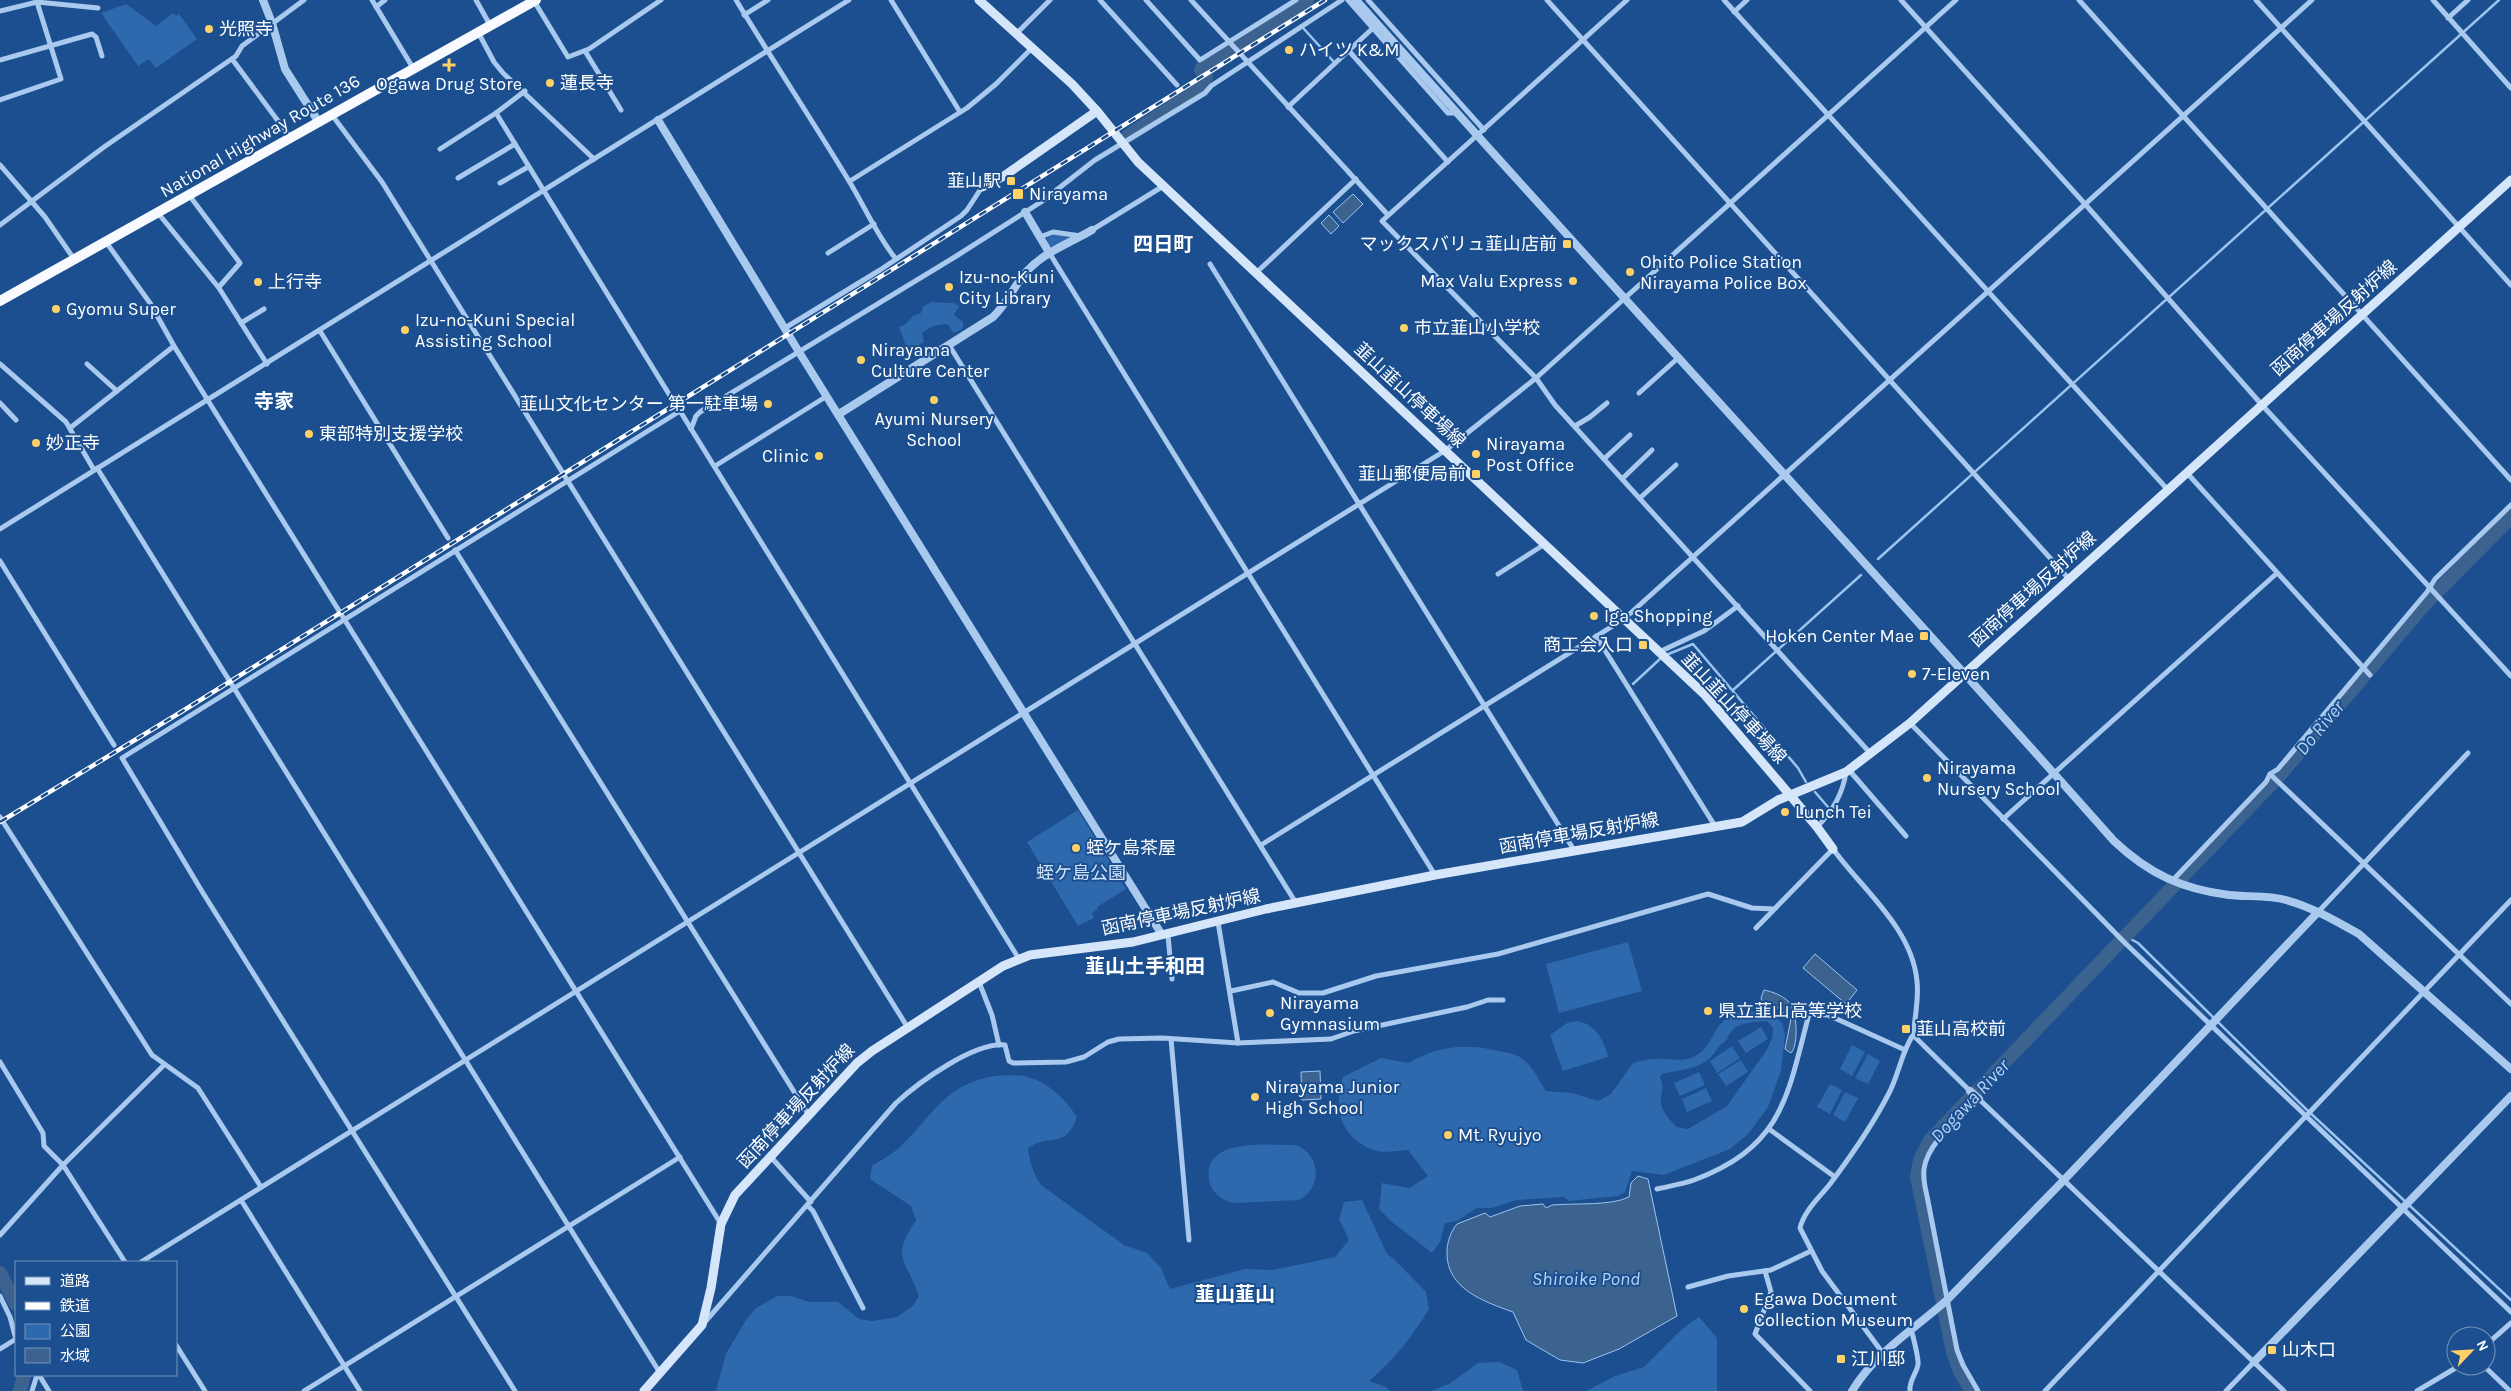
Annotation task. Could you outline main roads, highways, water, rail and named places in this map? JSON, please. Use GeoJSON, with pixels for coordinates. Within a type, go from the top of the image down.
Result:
{"type":"FeatureCollection","features":[{"type":"Feature","properties":{"kind":"highway","name":"National Highway Route 136"},"geometry":{"type":"LineString","coordinates":[[0,301],[535,1]]}},
{"type":"Feature","properties":{"kind":"main road","name":"韮山韮山停車場線"},"geometry":{"type":"LineString","coordinates":[[979,0],[1072,84],[1138,162],[1165,185],[1704,695],[1791,795],[1832,849]]}},
{"type":"Feature","properties":{"kind":"main road"},"geometry":{"type":"LineString","coordinates":[[982,187],[1004,176],[1097,112]]}},
{"type":"Feature","properties":{"kind":"main road","name":"函南停車場反射炉線"},"geometry":{"type":"LineString","coordinates":[[644,1391],[702,1325],[711,1288],[721,1224],[735,1195],[857,1062],[908,1028],[979,982],[1019,959],[1030,955],[1133,942],[1296,903],[1434,875],[1742,822],[1768,806],[1847,771],[1910,723],[2511,180]]}},
{"type":"Feature","properties":{"kind":"water"},"geometry":{"type":"Polygon","coordinates":[[[1353,194],[1363,204],[1343,223],[1333,212],[1353,194]]]}},
{"type":"Feature","properties":{"kind":"water"},"geometry":{"type":"Polygon","coordinates":[[[1329,215],[1339,226],[1331,234],[1321,223],[1329,215]]]}},
{"type":"Feature","properties":{"kind":"water"},"geometry":{"type":"Polygon","coordinates":[[[1815,954],[1857,990],[1846,1004],[1803,968],[1815,954]]]}},
{"type":"Feature","properties":{"kind":"water"},"geometry":{"type":"Polygon","coordinates":[[[1764,990],[1780,996],[1792,1006],[1796,1035],[1794,1049],[1791,1053],[1785,1049],[1791,1019],[1778,1008],[1763,1005],[1761,998],[1764,990]]]}},
{"type":"Feature","properties":{"kind":"water"},"geometry":{"type":"Polygon","coordinates":[[[1320,1071],[1321,1099],[1302,1100],[1301,1072],[1320,1071]]]}},
{"type":"Feature","properties":{"kind":"water","name":"Shiroike Pond"},"geometry":{"type":"Polygon","coordinates":[[[1638,1176],[1648,1179],[1677,1316],[1619,1349],[1583,1363],[1560,1360],[1526,1340],[1513,1312],[1491,1304],[1469,1292],[1453,1276],[1448,1265],[1447,1248],[1451,1233],[1457,1224],[1485,1213],[1490,1217],[1520,1206],[1543,1204],[1546,1208],[1552,1205],[1603,1203],[1621,1200],[1629,1197],[1631,1183],[1638,1176]]]}},
{"type":"Feature","properties":{"kind":"waterway","name":"Dogawa River"},"geometry":{"type":"LineString","coordinates":[[1128,136],[1200,88],[1206,77],[1201,70],[1204,64],[1307,0]]}},
{"type":"Feature","properties":{"kind":"waterway"},"geometry":{"type":"LineString","coordinates":[[1878,559],[2499,0]]}},
{"type":"Feature","properties":{"kind":"waterway"},"geometry":{"type":"LineString","coordinates":[[1304,29],[1333,61]]}},
{"type":"Feature","properties":{"kind":"waterway","name":"Do River"},"geometry":{"type":"LineString","coordinates":[[1972,1391],[1960,1372],[1953,1352],[1917,1177],[1920,1160],[1930,1140],[2279,776],[2424,605],[2511,517]]}},
{"type":"Feature","properties":{"kind":"waterway"},"geometry":{"type":"LineString","coordinates":[[1733,690],[1861,575]]}},
{"type":"Feature","properties":{"kind":"waterway"},"geometry":{"type":"LineString","coordinates":[[1666,655],[1693,644],[1798,768],[1806,782]]}},
{"type":"Feature","properties":{"kind":"waterway"},"geometry":{"type":"LineString","coordinates":[[1633,684],[1661,658]]}},
{"type":"Feature","properties":{"kind":"waterway"},"geometry":{"type":"LineString","coordinates":[[1815,792],[1828,807]]}},
{"type":"Feature","properties":{"kind":"waterway"},"geometry":{"type":"LineString","coordinates":[[2127,937],[2138,943],[2306,1109],[2511,1300]]}},
{"type":"Feature","properties":{"kind":"waterway"},"geometry":{"type":"LineString","coordinates":[[0,1273],[15,1302]]}},
{"type":"Feature","properties":{"kind":"waterway"},"geometry":{"type":"LineString","coordinates":[[20,1391],[24,1376]]}},
{"type":"Feature","properties":{"kind":"railway"},"geometry":{"type":"LineString","coordinates":[[0,822],[181,712],[1325,0]]}},
{"type":"Feature","properties":{"kind":"place","name":"光照寺"},"geometry":{"type":"Point","coordinates":[209,29]}},
{"type":"Feature","properties":{"kind":"place","name":"ハイツ K&M"},"geometry":{"type":"Point","coordinates":[1289,50]}},
{"type":"Feature","properties":{"kind":"place","name":"Ogawa Drug Store"},"geometry":{"type":"Point","coordinates":[449,65]}},
{"type":"Feature","properties":{"kind":"place","name":"蓮長寺"},"geometry":{"type":"Point","coordinates":[550,83]}},
{"type":"Feature","properties":{"kind":"place","name":"韮山駅"},"geometry":{"type":"Point","coordinates":[1011,181]}},
{"type":"Feature","properties":{"kind":"place","name":"Nirayama"},"geometry":{"type":"Point","coordinates":[1018,194]}},
{"type":"Feature","properties":{"kind":"place","name":"マックスバリュ韮山店前"},"geometry":{"type":"Point","coordinates":[1567,244]}},
{"type":"Feature","properties":{"kind":"place","name":"Ohito Police Station Nirayama Police Box"},"geometry":{"type":"Point","coordinates":[1630,272]}},
{"type":"Feature","properties":{"kind":"place","name":"Max Valu Express"},"geometry":{"type":"Point","coordinates":[1573,281]}},
{"type":"Feature","properties":{"kind":"place","name":"上行寺"},"geometry":{"type":"Point","coordinates":[258,282]}},
{"type":"Feature","properties":{"kind":"place","name":"Izu-no-Kuni City Library"},"geometry":{"type":"Point","coordinates":[949,287]}},
{"type":"Feature","properties":{"kind":"place","name":"Gyomu Super"},"geometry":{"type":"Point","coordinates":[56,309]}},
{"type":"Feature","properties":{"kind":"place","name":"市立韮山小学校"},"geometry":{"type":"Point","coordinates":[1404,328]}},
{"type":"Feature","properties":{"kind":"place","name":"Izu-no-Kuni Special Assisting School"},"geometry":{"type":"Point","coordinates":[405,330]}},
{"type":"Feature","properties":{"kind":"place","name":"Nirayama Culture Center"},"geometry":{"type":"Point","coordinates":[861,360]}},
{"type":"Feature","properties":{"kind":"place","name":"Ayumi Nursery School"},"geometry":{"type":"Point","coordinates":[934,400]}},
{"type":"Feature","properties":{"kind":"place","name":"韮山文化センター 第一駐車場"},"geometry":{"type":"Point","coordinates":[768,404]}},
{"type":"Feature","properties":{"kind":"place","name":"東部特別支援学校"},"geometry":{"type":"Point","coordinates":[309,434]}},
{"type":"Feature","properties":{"kind":"place","name":"妙正寺"},"geometry":{"type":"Point","coordinates":[36,443]}},
{"type":"Feature","properties":{"kind":"place","name":"Nirayama Post Office"},"geometry":{"type":"Point","coordinates":[1476,454]}},
{"type":"Feature","properties":{"kind":"place","name":"Clinic"},"geometry":{"type":"Point","coordinates":[819,456]}},
{"type":"Feature","properties":{"kind":"place","name":"韮山郵便局前"},"geometry":{"type":"Point","coordinates":[1476,474]}},
{"type":"Feature","properties":{"kind":"place","name":"Iga Shopping"},"geometry":{"type":"Point","coordinates":[1594,616]}},
{"type":"Feature","properties":{"kind":"place","name":"Hoken Center Mae"},"geometry":{"type":"Point","coordinates":[1924,636]}},
{"type":"Feature","properties":{"kind":"place","name":"商工会入口"},"geometry":{"type":"Point","coordinates":[1643,645]}},
{"type":"Feature","properties":{"kind":"place","name":"7-Eleven"},"geometry":{"type":"Point","coordinates":[1912,674]}},
{"type":"Feature","properties":{"kind":"place","name":"Nirayama Nursery School"},"geometry":{"type":"Point","coordinates":[1927,778]}},
{"type":"Feature","properties":{"kind":"place","name":"Lunch Tei"},"geometry":{"type":"Point","coordinates":[1785,812]}},
{"type":"Feature","properties":{"kind":"place","name":"蛭ケ島茶屋"},"geometry":{"type":"Point","coordinates":[1076,848]}},
{"type":"Feature","properties":{"kind":"place","name":"県立韮山高等学校"},"geometry":{"type":"Point","coordinates":[1708,1011]}},
{"type":"Feature","properties":{"kind":"place","name":"Nirayama Gymnasium"},"geometry":{"type":"Point","coordinates":[1270,1013]}},
{"type":"Feature","properties":{"kind":"place","name":"韮山高校前"},"geometry":{"type":"Point","coordinates":[1906,1029]}},
{"type":"Feature","properties":{"kind":"place","name":"Nirayama Junior High School"},"geometry":{"type":"Point","coordinates":[1255,1097]}},
{"type":"Feature","properties":{"kind":"place","name":"Mt. Ryujyo"},"geometry":{"type":"Point","coordinates":[1448,1135]}},
{"type":"Feature","properties":{"kind":"place","name":"Egawa Document Collection Museum"},"geometry":{"type":"Point","coordinates":[1744,1309]}},
{"type":"Feature","properties":{"kind":"place","name":"山木口"},"geometry":{"type":"Point","coordinates":[2272,1350]}},
{"type":"Feature","properties":{"kind":"place","name":"江川邸"},"geometry":{"type":"Point","coordinates":[1841,1359]}},
{"type":"Feature","properties":{"kind":"district","name":"四日町"},"geometry":{"type":"Point","coordinates":[1163,244]}},
{"type":"Feature","properties":{"kind":"district","name":"寺家"},"geometry":{"type":"Point","coordinates":[274,401]}},
{"type":"Feature","properties":{"kind":"district","name":"韮山土手和田"},"geometry":{"type":"Point","coordinates":[1145,966]}},
{"type":"Feature","properties":{"kind":"district","name":"韮山韮山"},"geometry":{"type":"Point","coordinates":[1235,1294]}},
{"type":"Feature","properties":{"kind":"park label","name":"蛭ケ島公園"},"geometry":{"type":"Point","coordinates":[1081,873]}}]}
